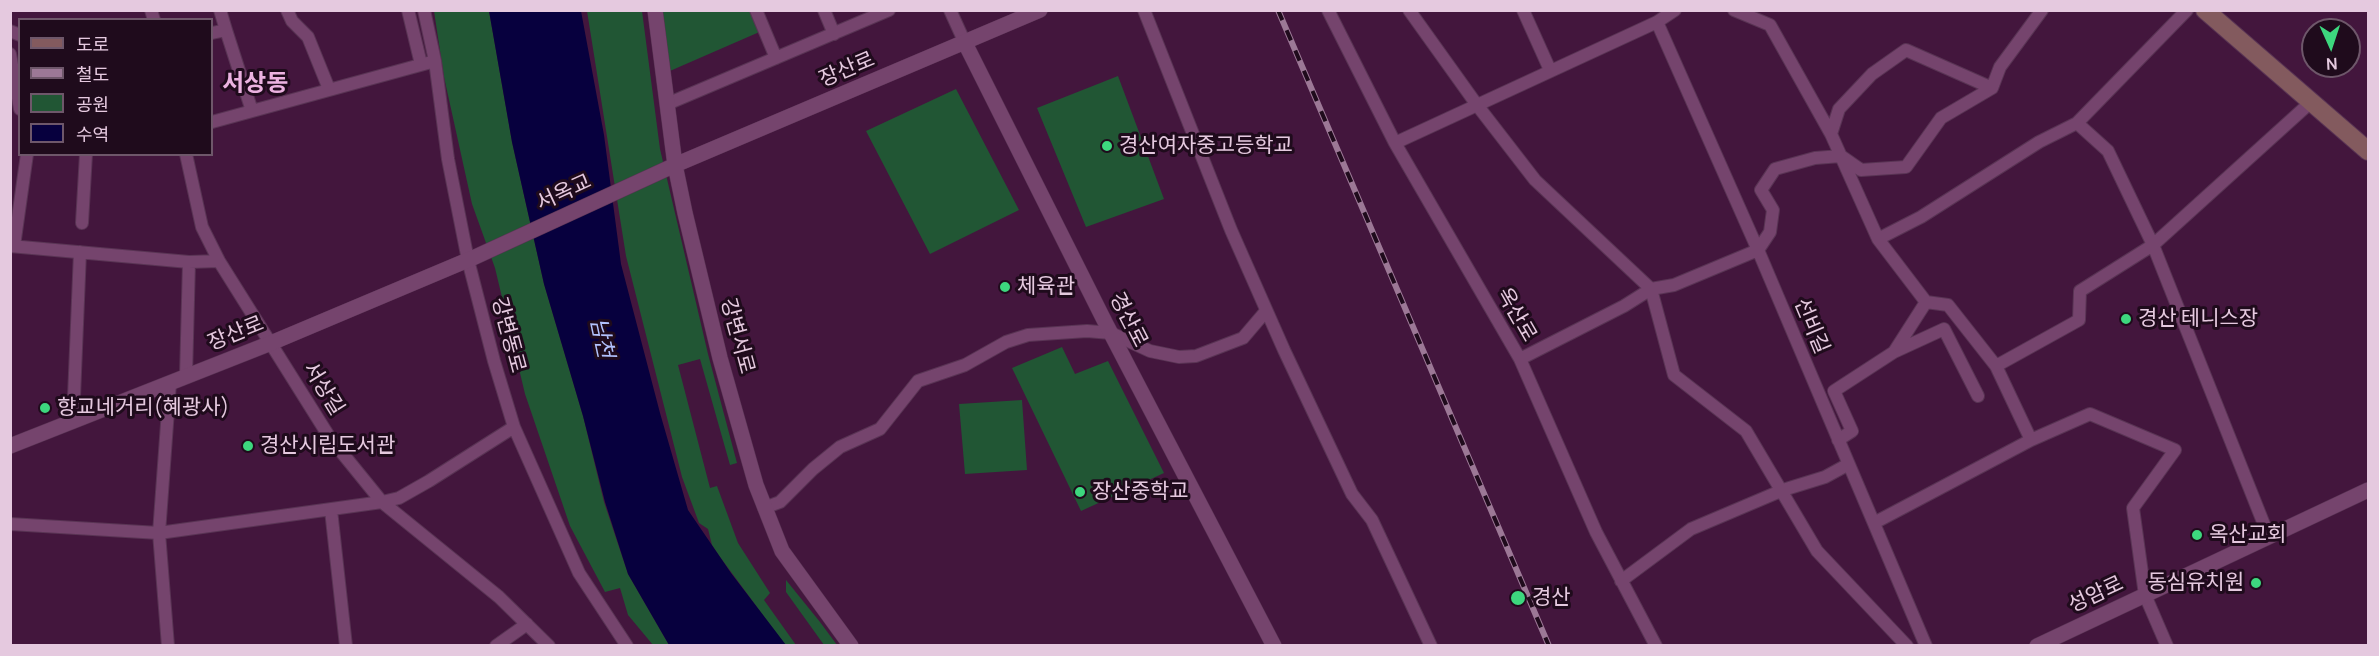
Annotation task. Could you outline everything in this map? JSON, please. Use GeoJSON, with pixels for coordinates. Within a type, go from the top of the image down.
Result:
{"type":"FeatureCollection","features":[{"type":"Feature","properties":{"kind":"main road"},"geometry":{"type":"LineString","coordinates":[[2205,10],[2368,151]]}},
{"type":"Feature","properties":{"kind":"street"},"geometry":{"type":"LineString","coordinates":[[220,10],[252,111]]}},
{"type":"Feature","properties":{"kind":"street"},"geometry":{"type":"LineString","coordinates":[[287,10],[292,21],[308,37],[329,89]]}},
{"type":"Feature","properties":{"kind":"street"},"geometry":{"type":"LineString","coordinates":[[408,10],[421,64]]}},
{"type":"Feature","properties":{"kind":"street","name":"강변동로"},"geometry":{"type":"LineString","coordinates":[[424,10],[435,61],[448,159],[514,427],[579,573],[627,645]]}},
{"type":"Feature","properties":{"kind":"street","name":"강변서로"},"geometry":{"type":"LineString","coordinates":[[655,10],[673,166],[714,336],[764,508],[792,567],[851,645]]}},
{"type":"Feature","properties":{"kind":"street"},"geometry":{"type":"LineString","coordinates":[[756,10],[776,58]]}},
{"type":"Feature","properties":{"kind":"street"},"geometry":{"type":"LineString","coordinates":[[824,10],[834,34]]}},
{"type":"Feature","properties":{"kind":"street"},"geometry":{"type":"LineString","coordinates":[[667,104],[889,10]]}},
{"type":"Feature","properties":{"kind":"street","name":"경산로"},"geometry":{"type":"LineString","coordinates":[[950,10],[1111,333],[1274,645]]}},
{"type":"Feature","properties":{"kind":"street","name":"장산로"},"geometry":{"type":"LineString","coordinates":[[673,166],[1040,10]]}},
{"type":"Feature","properties":{"kind":"street"},"geometry":{"type":"LineString","coordinates":[[1144,10],[1230,230],[1266,311],[1352,494],[1372,520],[1431,645]]}},
{"type":"Feature","properties":{"kind":"street","name":"옥산로"},"geometry":{"type":"LineString","coordinates":[[1328,10],[1395,143],[1520,359],[1620,581],[1656,645]]}},
{"type":"Feature","properties":{"kind":"street"},"geometry":{"type":"LineString","coordinates":[[1409,10],[1477,105],[1535,180],[1651,289],[1674,375],[1746,431],[1783,490],[1817,551],[1907,645]]}},
{"type":"Feature","properties":{"kind":"street"},"geometry":{"type":"LineString","coordinates":[[1523,10],[1550,70]]}},
{"type":"Feature","properties":{"kind":"street"},"geometry":{"type":"LineString","coordinates":[[1395,143],[1657,22],[1675,10]]}},
{"type":"Feature","properties":{"kind":"street"},"geometry":{"type":"LineString","coordinates":[[1734,10],[1770,25],[1832,134],[1878,239],[1926,302],[1948,305],[1996,366],[2031,440]]}},
{"type":"Feature","properties":{"kind":"street"},"geometry":{"type":"LineString","coordinates":[[1520,359],[1624,306],[1651,289],[1674,285],[1758,250],[1770,232],[1773,210],[1761,190],[1775,169],[1815,158],[1841,156],[1861,170],[1906,167],[1941,118],[1992,88],[2000,67],[2042,10]]}},
{"type":"Feature","properties":{"kind":"street"},"geometry":{"type":"LineString","coordinates":[[1878,239],[1921,217],[2039,142],[2077,123],[2187,10]]}},
{"type":"Feature","properties":{"kind":"street","name":"선비길"},"geometry":{"type":"LineString","coordinates":[[1657,22],[1758,250],[1847,465],[1926,645]]}},
{"type":"Feature","properties":{"kind":"street"},"geometry":{"type":"LineString","coordinates":[[213,33],[226,30]]}},
{"type":"Feature","properties":{"kind":"street"},"geometry":{"type":"LineString","coordinates":[[1832,134],[1839,109],[1872,74],[1905,50],[1992,88]]}},
{"type":"Feature","properties":{"kind":"street"},"geometry":{"type":"LineString","coordinates":[[10,54],[18,98]]}},
{"type":"Feature","properties":{"kind":"street"},"geometry":{"type":"LineString","coordinates":[[213,122],[435,61]]}},
{"type":"Feature","properties":{"kind":"street"},"geometry":{"type":"LineString","coordinates":[[1996,366],[2079,320],[2080,291],[2153,245],[2311,102]]}},
{"type":"Feature","properties":{"kind":"street"},"geometry":{"type":"LineString","coordinates":[[2077,123],[2108,152],[2153,245],[2269,537]]}},
{"type":"Feature","properties":{"kind":"street"},"geometry":{"type":"LineString","coordinates":[[27,156],[12,246],[189,262],[219,261]]}},
{"type":"Feature","properties":{"kind":"street"},"geometry":{"type":"LineString","coordinates":[[82,223],[86,156]]}},
{"type":"Feature","properties":{"kind":"street","name":"서상길"},"geometry":{"type":"LineString","coordinates":[[186,156],[202,227],[219,261],[330,438],[382,502],[438,546],[549,645]]}},
{"type":"Feature","properties":{"kind":"street","name":"서옥교"},"geometry":{"type":"LineString","coordinates":[[472,258],[673,166]]}},
{"type":"Feature","properties":{"kind":"street"},"geometry":{"type":"LineString","coordinates":[[73,421],[80,252]]}},
{"type":"Feature","properties":{"kind":"street","name":"장산로"},"geometry":{"type":"LineString","coordinates":[[10,446],[271,343],[472,258]]}},
{"type":"Feature","properties":{"kind":"street"},"geometry":{"type":"LineString","coordinates":[[186,376],[189,262]]}},
{"type":"Feature","properties":{"kind":"street"},"geometry":{"type":"LineString","coordinates":[[1894,352],[1926,302]]}},
{"type":"Feature","properties":{"kind":"street"},"geometry":{"type":"LineString","coordinates":[[764,508],[780,502],[813,469],[840,447],[880,429],[910,389],[923,378],[965,365],[1006,342],[1028,335],[1087,331],[1111,333],[1150,351],[1179,357],[1196,356],[1243,338],[1266,311]]}},
{"type":"Feature","properties":{"kind":"street"},"geometry":{"type":"LineString","coordinates":[[1838,440],[1852,431],[1834,391],[1894,352],[1944,329],[1978,396]]}},
{"type":"Feature","properties":{"kind":"street"},"geometry":{"type":"LineString","coordinates":[[168,645],[159,532],[170,383]]}},
{"type":"Feature","properties":{"kind":"street"},"geometry":{"type":"LineString","coordinates":[[1874,523],[2031,440],[2090,414],[2175,450],[2133,508],[2145,595],[2167,645]]}},
{"type":"Feature","properties":{"kind":"street"},"geometry":{"type":"LineString","coordinates":[[10,524],[159,532],[382,502],[409,492],[514,427]]}},
{"type":"Feature","properties":{"kind":"street"},"geometry":{"type":"LineString","coordinates":[[1620,581],[1690,529],[1783,490],[1805,485],[1847,465]]}},
{"type":"Feature","properties":{"kind":"street","name":"성암로"},"geometry":{"type":"LineString","coordinates":[[2037,645],[2368,490]]}},
{"type":"Feature","properties":{"kind":"street"},"geometry":{"type":"LineString","coordinates":[[331,510],[346,645]]}},
{"type":"Feature","properties":{"kind":"street"},"geometry":{"type":"LineString","coordinates":[[496,645],[527,624]]}},
{"type":"Feature","properties":{"kind":"green space"},"geometry":{"type":"Polygon","coordinates":[[[434,11],[489,11],[512,142],[544,284],[583,416],[604,502],[628,574],[669,645],[653,645],[628,615],[620,588],[605,592],[570,526],[525,394],[495,268],[472,204],[444,77],[434,11]]]}},
{"type":"Feature","properties":{"kind":"green space"},"geometry":{"type":"Polygon","coordinates":[[[587,11],[642,11],[660,149],[708,354],[737,463],[730,465],[700,359],[678,365],[710,488],[717,486],[738,543],[770,593],[764,600],[796,645],[785,645],[720,557],[712,545],[708,529],[699,523],[682,477],[626,256],[587,11]]]}},
{"type":"Feature","properties":{"kind":"green space"},"geometry":{"type":"Polygon","coordinates":[[[655,11],[756,11],[764,30],[663,74],[655,11]]]}},
{"type":"Feature","properties":{"kind":"green space"},"geometry":{"type":"Polygon","coordinates":[[[1118,76],[1164,199],[1086,227],[1037,108],[1118,76]]]}},
{"type":"Feature","properties":{"kind":"green space"},"geometry":{"type":"Polygon","coordinates":[[[956,89],[1019,210],[930,254],[866,131],[956,89]]]}},
{"type":"Feature","properties":{"kind":"green space"},"geometry":{"type":"Polygon","coordinates":[[[1062,347],[1075,374],[1108,361],[1164,473],[1081,511],[1012,368],[1062,347]]]}},
{"type":"Feature","properties":{"kind":"green space"},"geometry":{"type":"Polygon","coordinates":[[[1022,400],[1027,470],[965,474],[959,404],[1022,400]]]}},
{"type":"Feature","properties":{"kind":"green space"},"geometry":{"type":"Polygon","coordinates":[[[786,580],[837,645],[824,645],[786,592],[786,580]]]}},
{"type":"Feature","properties":{"kind":"water","name":"남천"},"geometry":{"type":"Polygon","coordinates":[[[489,11],[581,11],[604,135],[621,264],[688,510],[731,573],[786,645],[669,645],[628,574],[605,502],[583,416],[544,284],[512,142],[489,11]]]}},
{"type":"Feature","properties":{"kind":"railway"},"geometry":{"type":"LineString","coordinates":[[1278,10],[1549,646]]}},
{"type":"Feature","properties":{"kind":"place","name":"경산여자중고등학교"},"geometry":{"type":"Point","coordinates":[1107,146]}},
{"type":"Feature","properties":{"kind":"place","name":"체육관"},"geometry":{"type":"Point","coordinates":[1005,287]}},
{"type":"Feature","properties":{"kind":"place","name":"경산 테니스장"},"geometry":{"type":"Point","coordinates":[2126,319]}},
{"type":"Feature","properties":{"kind":"place","name":"향교네거리(혜광사)"},"geometry":{"type":"Point","coordinates":[45,408]}},
{"type":"Feature","properties":{"kind":"place","name":"경산시립도서관"},"geometry":{"type":"Point","coordinates":[248,446]}},
{"type":"Feature","properties":{"kind":"place","name":"장산중학교"},"geometry":{"type":"Point","coordinates":[1080,492]}},
{"type":"Feature","properties":{"kind":"place","name":"옥산교회"},"geometry":{"type":"Point","coordinates":[2197,535]}},
{"type":"Feature","properties":{"kind":"place","name":"동심유치원"},"geometry":{"type":"Point","coordinates":[2256,583]}},
{"type":"Feature","properties":{"kind":"place","name":"경산"},"geometry":{"type":"Point","coordinates":[1518,598]}},
{"type":"Feature","properties":{"kind":"district","name":"서상동"},"geometry":{"type":"Point","coordinates":[255,84]}}]}
